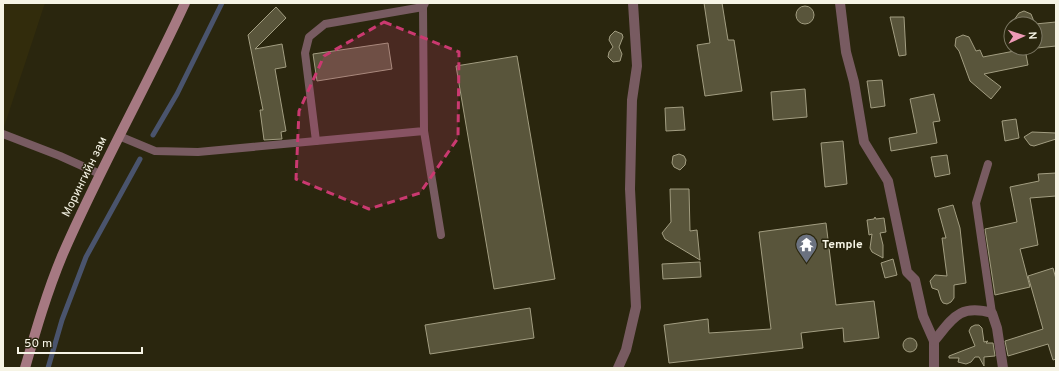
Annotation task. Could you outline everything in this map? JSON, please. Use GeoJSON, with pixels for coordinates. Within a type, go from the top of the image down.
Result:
{"type":"FeatureCollection","features":[{"type":"Feature","properties":{"kind":"main road","name":"Морингийн зам"},"geometry":{"type":"LineString","coordinates":[[25,368],[43,309],[62,256],[100,174],[185,3]]}},
{"type":"Feature","properties":{"kind":"street"},"geometry":{"type":"LineString","coordinates":[[618,368],[626,350],[636,307],[630,189],[632,100],[637,66],[633,3]]}},
{"type":"Feature","properties":{"kind":"street"},"geometry":{"type":"LineString","coordinates":[[840,3],[846,52],[854,82],[864,142],[888,181],[907,272],[915,280],[923,316],[934,341],[934,368]]}},
{"type":"Feature","properties":{"kind":"street"},"geometry":{"type":"LineString","coordinates":[[934,341],[955,316],[977,309],[992,313],[997,328],[1003,368]]}},
{"type":"Feature","properties":{"kind":"lane"},"geometry":{"type":"LineString","coordinates":[[316,141],[305,54],[309,37],[325,24],[424,5],[424,131],[441,235]]}},
{"type":"Feature","properties":{"kind":"lane"},"geometry":{"type":"LineString","coordinates":[[119,136],[155,151],[198,152],[424,131]]}},
{"type":"Feature","properties":{"kind":"lane"},"geometry":{"type":"LineString","coordinates":[[3,134],[60,156],[100,174]]}},
{"type":"Feature","properties":{"kind":"lane"},"geometry":{"type":"LineString","coordinates":[[988,164],[976,203],[992,313]]}},
{"type":"Feature","properties":{"kind":"highlighted area"},"geometry":{"type":"Polygon","coordinates":[[[384,22],[459,52],[458,138],[420,193],[369,209],[296,179],[299,111],[324,56],[384,22]]]}},
{"type":"Feature","properties":{"kind":"shaded area"},"geometry":{"type":"Polygon","coordinates":[[[3,3],[45,3],[3,130],[3,3]]]}},
{"type":"Feature","properties":{"kind":"building"},"geometry":{"type":"Polygon","coordinates":[[[704,3],[722,3],[728,40],[734,40],[742,91],[705,96],[697,45],[710,43],[704,3]]]}},
{"type":"Feature","properties":{"kind":"building"},"geometry":{"type":"Polygon","coordinates":[[[805,6],[811,9],[814,15],[811,21],[805,24],[799,21],[796,15],[799,9],[805,6]]]}},
{"type":"Feature","properties":{"kind":"building"},"geometry":{"type":"Polygon","coordinates":[[[276,7],[286,18],[255,49],[282,44],[286,67],[275,69],[286,131],[281,132],[282,139],[264,140],[260,110],[263,110],[248,35],[276,7]]]}},
{"type":"Feature","properties":{"kind":"building"},"geometry":{"type":"Polygon","coordinates":[[[1024,11],[1031,14],[1032,16],[1017,16],[1019,13],[1024,11]]]}},
{"type":"Feature","properties":{"kind":"building"},"geometry":{"type":"Polygon","coordinates":[[[890,17],[904,17],[906,55],[899,56],[890,17]]]}},
{"type":"Feature","properties":{"kind":"building"},"geometry":{"type":"Polygon","coordinates":[[[1056,22],[1056,46],[1043,47],[1043,23],[1056,22]]]}},
{"type":"Feature","properties":{"kind":"building"},"geometry":{"type":"Polygon","coordinates":[[[615,31],[622,34],[623,37],[619,47],[622,54],[620,61],[613,62],[608,57],[609,52],[613,47],[609,40],[610,36],[615,31]]]}},
{"type":"Feature","properties":{"kind":"building"},"geometry":{"type":"Polygon","coordinates":[[[963,35],[969,37],[976,51],[980,50],[983,57],[1003,53],[1003,56],[1026,56],[1028,65],[984,74],[1001,87],[991,99],[970,81],[959,51],[955,46],[956,38],[963,35]]]}},
{"type":"Feature","properties":{"kind":"building"},"geometry":{"type":"Polygon","coordinates":[[[388,43],[392,69],[317,81],[313,54],[388,43]]]}},
{"type":"Feature","properties":{"kind":"building"},"geometry":{"type":"Polygon","coordinates":[[[517,56],[555,279],[494,289],[456,66],[517,56]]]}},
{"type":"Feature","properties":{"kind":"building"},"geometry":{"type":"Polygon","coordinates":[[[882,80],[885,106],[871,108],[867,81],[882,80]]]}},
{"type":"Feature","properties":{"kind":"building"},"geometry":{"type":"Polygon","coordinates":[[[805,89],[807,117],[773,120],[771,92],[805,89]]]}},
{"type":"Feature","properties":{"kind":"building"},"geometry":{"type":"Polygon","coordinates":[[[934,94],[940,121],[933,122],[937,143],[891,151],[889,138],[917,133],[910,99],[934,94]]]}},
{"type":"Feature","properties":{"kind":"building"},"geometry":{"type":"Polygon","coordinates":[[[683,107],[685,130],[666,131],[665,108],[683,107]]]}},
{"type":"Feature","properties":{"kind":"building"},"geometry":{"type":"Polygon","coordinates":[[[1016,119],[1019,138],[1005,141],[1002,121],[1016,119]]]}},
{"type":"Feature","properties":{"kind":"building"},"geometry":{"type":"Polygon","coordinates":[[[1032,132],[1056,133],[1056,139],[1034,146],[1030,145],[1024,137],[1032,132]]]}},
{"type":"Feature","properties":{"kind":"building"},"geometry":{"type":"Polygon","coordinates":[[[843,141],[847,184],[825,187],[821,143],[843,141]]]}},
{"type":"Feature","properties":{"kind":"building"},"geometry":{"type":"Polygon","coordinates":[[[679,154],[684,156],[686,160],[685,165],[680,170],[674,167],[672,163],[673,156],[679,154]]]}},
{"type":"Feature","properties":{"kind":"building"},"geometry":{"type":"Polygon","coordinates":[[[947,155],[950,174],[935,177],[931,157],[947,155]]]}},
{"type":"Feature","properties":{"kind":"building"},"geometry":{"type":"Polygon","coordinates":[[[1056,173],[1056,196],[1030,198],[1038,245],[1020,249],[1030,287],[995,295],[985,229],[1017,222],[1010,187],[1039,181],[1038,174],[1056,173]]]}},
{"type":"Feature","properties":{"kind":"building"},"geometry":{"type":"Polygon","coordinates":[[[670,189],[689,189],[690,231],[697,230],[700,260],[665,239],[662,233],[671,222],[670,189]]]}},
{"type":"Feature","properties":{"kind":"building"},"geometry":{"type":"Polygon","coordinates":[[[953,205],[960,228],[966,283],[954,285],[954,298],[947,304],[943,303],[938,290],[932,288],[930,281],[935,275],[947,276],[942,238],[946,238],[938,209],[953,205]]]}},
{"type":"Feature","properties":{"kind":"building"},"geometry":{"type":"Polygon","coordinates":[[[875,217],[876,219],[884,218],[886,232],[880,233],[883,245],[883,258],[872,252],[870,248],[872,234],[869,235],[867,220],[874,219],[875,217]]]}},
{"type":"Feature","properties":{"kind":"building"},"geometry":{"type":"Polygon","coordinates":[[[826,223],[836,305],[874,301],[879,338],[844,342],[843,328],[801,333],[803,348],[669,363],[664,325],[708,319],[709,333],[771,329],[759,232],[826,223]]]}},
{"type":"Feature","properties":{"kind":"building"},"geometry":{"type":"Polygon","coordinates":[[[893,259],[897,275],[885,278],[881,263],[893,259]]]}},
{"type":"Feature","properties":{"kind":"building"},"geometry":{"type":"Polygon","coordinates":[[[700,262],[701,277],[663,279],[662,264],[700,262]]]}},
{"type":"Feature","properties":{"kind":"building"},"geometry":{"type":"Polygon","coordinates":[[[1053,268],[1056,279],[1056,359],[1053,360],[1048,344],[1008,356],[1005,341],[1043,329],[1028,276],[1053,268]]]}},
{"type":"Feature","properties":{"kind":"building"},"geometry":{"type":"Polygon","coordinates":[[[530,308],[534,338],[430,354],[425,325],[530,308]]]}},
{"type":"Feature","properties":{"kind":"building"},"geometry":{"type":"Polygon","coordinates":[[[979,325],[982,328],[984,342],[988,341],[986,343],[993,343],[995,356],[984,357],[984,366],[979,357],[975,357],[971,362],[966,364],[958,362],[959,358],[949,358],[949,356],[975,346],[969,331],[971,327],[979,325]]]}},
{"type":"Feature","properties":{"kind":"building"},"geometry":{"type":"Polygon","coordinates":[[[907,338],[913,338],[917,342],[917,348],[913,352],[907,352],[903,348],[903,342],[907,338]]]}},
{"type":"Feature","properties":{"kind":"waterway"},"geometry":{"type":"LineString","coordinates":[[153,135],[177,94],[222,3]]}},
{"type":"Feature","properties":{"kind":"waterway"},"geometry":{"type":"LineString","coordinates":[[48,368],[62,320],[86,257],[140,159]]}},
{"type":"Feature","properties":{"kind":"place","name":"Temple"},"geometry":{"type":"Point","coordinates":[806,264]}}]}
